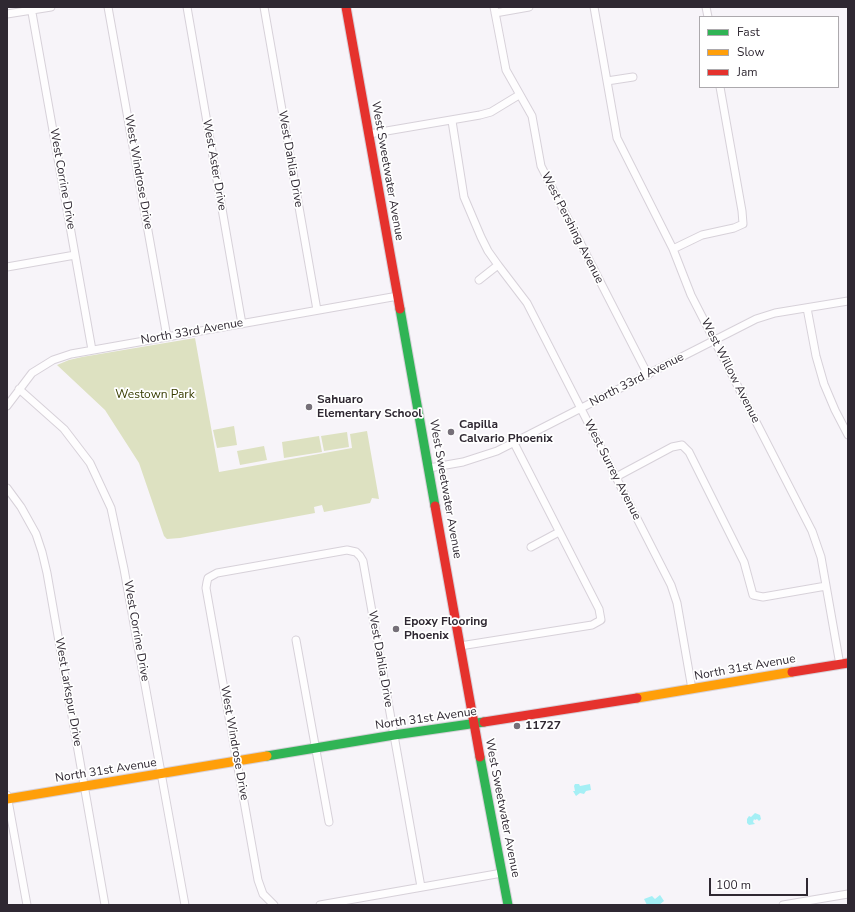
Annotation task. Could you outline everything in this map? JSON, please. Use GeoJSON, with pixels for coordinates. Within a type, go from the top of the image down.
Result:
{"type":"FeatureCollection","features":[{"type":"Feature","properties":{"kind":"street"},"geometry":{"type":"LineString","coordinates":[[7,14],[51,7]]}},
{"type":"Feature","properties":{"kind":"street","name":"West Windrose Drive"},"geometry":{"type":"LineString","coordinates":[[108,7],[167,337]]}},
{"type":"Feature","properties":{"kind":"street","name":"West Aster Drive"},"geometry":{"type":"LineString","coordinates":[[187,7],[242,324]]}},
{"type":"Feature","properties":{"kind":"street","name":"West Dahlia Drive"},"geometry":{"type":"LineString","coordinates":[[264,7],[317,310]]}},
{"type":"Feature","properties":{"kind":"street","name":"West Sweetwater Avenue"},"geometry":{"type":"LineString","coordinates":[[346,7],[460,646],[508,905]]}},
{"type":"Feature","properties":{"kind":"street"},"geometry":{"type":"LineString","coordinates":[[495,10],[529,7]]}},
{"type":"Feature","properties":{"kind":"street","name":"West Willow Avenue"},"geometry":{"type":"LineString","coordinates":[[594,7],[617,138],[673,249],[688,289],[812,531],[821,557],[826,586],[844,664]]}},
{"type":"Feature","properties":{"kind":"street","name":"West Corrine Drive"},"geometry":{"type":"LineString","coordinates":[[32,9],[92,350]]}},
{"type":"Feature","properties":{"kind":"street","name":"West Pershing Avenue"},"geometry":{"type":"LineString","coordinates":[[495,10],[506,70],[532,116],[541,166],[648,375]]}},
{"type":"Feature","properties":{"kind":"street"},"geometry":{"type":"LineString","coordinates":[[607,81],[633,76]]}},
{"type":"Feature","properties":{"kind":"street"},"geometry":{"type":"LineString","coordinates":[[673,249],[702,235],[734,228],[743,224],[720,88]]}},
{"type":"Feature","properties":{"kind":"street"},"geometry":{"type":"LineString","coordinates":[[368,134],[452,121],[491,112],[519,95]]}},
{"type":"Feature","properties":{"kind":"street","name":"West Surrey Avenue"},"geometry":{"type":"LineString","coordinates":[[452,121],[464,197],[481,237],[488,251],[527,303],[675,594],[692,689]]}},
{"type":"Feature","properties":{"kind":"street"},"geometry":{"type":"LineString","coordinates":[[7,267],[75,255]]}},
{"type":"Feature","properties":{"kind":"street"},"geometry":{"type":"LineString","coordinates":[[479,280],[498,265]]}},
{"type":"Feature","properties":{"kind":"street","name":"North 33rd Avenue"},"geometry":{"type":"LineString","coordinates":[[7,406],[32,373],[53,360],[71,354],[398,296]]}},
{"type":"Feature","properties":{"kind":"street","name":"North 33rd Avenue"},"geometry":{"type":"LineString","coordinates":[[429,468],[462,462],[486,455],[514,443],[756,319],[775,313],[848,301]]}},
{"type":"Feature","properties":{"kind":"street"},"geometry":{"type":"LineString","coordinates":[[807,308],[816,356],[824,384],[848,435]]}},
{"type":"Feature","properties":{"kind":"street","name":"West Corrine Drive"},"geometry":{"type":"LineString","coordinates":[[19,389],[64,429],[90,463],[111,508],[124,569],[185,905]]}},
{"type":"Feature","properties":{"kind":"street"},"geometry":{"type":"LineString","coordinates":[[460,646],[592,625],[600,620],[599,609],[514,443]]}},
{"type":"Feature","properties":{"kind":"street"},"geometry":{"type":"LineString","coordinates":[[616,477],[672,447],[682,445],[688,452],[744,562],[753,595],[763,597],[826,586]]}},
{"type":"Feature","properties":{"kind":"street","name":"West Larkspur Drive"},"geometry":{"type":"LineString","coordinates":[[7,488],[21,507],[36,534],[47,573],[105,905]]}},
{"type":"Feature","properties":{"kind":"street"},"geometry":{"type":"LineString","coordinates":[[531,547],[559,532]]}},
{"type":"Feature","properties":{"kind":"street","name":"West Windrose Drive"},"geometry":{"type":"LineString","coordinates":[[273,905],[263,894],[258,880],[206,588],[208,578],[217,573],[309,556],[347,550],[356,552]]}},
{"type":"Feature","properties":{"kind":"street","name":"West Dahlia Drive"},"geometry":{"type":"LineString","coordinates":[[356,552],[363,561],[421,887]]}},
{"type":"Feature","properties":{"kind":"street"},"geometry":{"type":"LineString","coordinates":[[296,640],[329,822]]}},
{"type":"Feature","properties":{"kind":"street","name":"North 31st Avenue"},"geometry":{"type":"LineString","coordinates":[[7,798],[394,735],[549,713],[844,664]]}},
{"type":"Feature","properties":{"kind":"street"},"geometry":{"type":"LineString","coordinates":[[7,798],[27,905]]}},
{"type":"Feature","properties":{"kind":"street"},"geometry":{"type":"LineString","coordinates":[[320,905],[356,902],[421,887],[502,872]]}},
{"type":"Feature","properties":{"kind":"street"},"geometry":{"type":"LineString","coordinates":[[783,905],[848,894]]}},
{"type":"Feature","properties":{"kind":"green space","name":"Westown Park"},"geometry":{"type":"Polygon","coordinates":[[[195,338],[219,472],[352,448],[350,434],[367,431],[379,499],[372,498],[370,503],[324,512],[322,505],[314,507],[315,513],[180,538],[167,539],[164,536],[139,463],[105,410],[57,365],[82,357],[195,338]]]}},
{"type":"Feature","properties":{"kind":"green space"},"geometry":{"type":"Polygon","coordinates":[[[234,426],[237,445],[217,448],[213,430],[234,426]]]}},
{"type":"Feature","properties":{"kind":"green space"},"geometry":{"type":"Polygon","coordinates":[[[347,432],[349,447],[324,451],[321,436],[347,432]]]}},
{"type":"Feature","properties":{"kind":"green space"},"geometry":{"type":"Polygon","coordinates":[[[319,436],[322,452],[284,458],[282,442],[319,436]]]}},
{"type":"Feature","properties":{"kind":"green space"},"geometry":{"type":"Polygon","coordinates":[[[264,446],[267,460],[240,465],[237,451],[264,446]]]}},
{"type":"Feature","properties":{"kind":"water"},"geometry":{"type":"Polygon","coordinates":[[[575,784],[579,784],[580,786],[590,784],[591,790],[586,791],[584,794],[580,793],[576,796],[573,791],[575,791],[575,784]]]}},
{"type":"Feature","properties":{"kind":"water"},"geometry":{"type":"Polygon","coordinates":[[[755,813],[760,815],[761,819],[759,821],[754,819],[753,822],[755,824],[749,825],[747,823],[747,819],[755,813]]]}},
{"type":"Feature","properties":{"kind":"water"},"geometry":{"type":"Polygon","coordinates":[[[660,895],[664,901],[659,905],[647,905],[644,899],[652,896],[655,899],[660,895]]]}},
{"type":"Feature","properties":{"kind":"traffic: fast"},"geometry":{"type":"LineString","coordinates":[[400,309],[435,506]]}},
{"type":"Feature","properties":{"kind":"traffic: fast"},"geometry":{"type":"LineString","coordinates":[[267,756],[484,722]]}},
{"type":"Feature","properties":{"kind":"traffic: fast"},"geometry":{"type":"LineString","coordinates":[[480,757],[508,905]]}},
{"type":"Feature","properties":{"kind":"traffic: slow"},"geometry":{"type":"LineString","coordinates":[[637,698],[792,672]]}},
{"type":"Feature","properties":{"kind":"traffic: slow"},"geometry":{"type":"LineString","coordinates":[[7,799],[267,756]]}},
{"type":"Feature","properties":{"kind":"traffic: jam"},"geometry":{"type":"LineString","coordinates":[[346,7],[400,309]]}},
{"type":"Feature","properties":{"kind":"traffic: jam"},"geometry":{"type":"LineString","coordinates":[[435,506],[480,757]]}},
{"type":"Feature","properties":{"kind":"traffic: jam"},"geometry":{"type":"LineString","coordinates":[[792,672],[848,663]]}},
{"type":"Feature","properties":{"kind":"traffic: jam"},"geometry":{"type":"LineString","coordinates":[[484,722],[637,698]]}},
{"type":"Feature","properties":{"kind":"place","name":"Sahuaro Elementary School"},"geometry":{"type":"Point","coordinates":[309,407]}},
{"type":"Feature","properties":{"kind":"place","name":"Capilla Calvario Phoenix"},"geometry":{"type":"Point","coordinates":[451,432]}},
{"type":"Feature","properties":{"kind":"place","name":"Epoxy Flooring Phoenix"},"geometry":{"type":"Point","coordinates":[396,629]}},
{"type":"Feature","properties":{"kind":"place","name":"11727"},"geometry":{"type":"Point","coordinates":[517,726]}}]}
